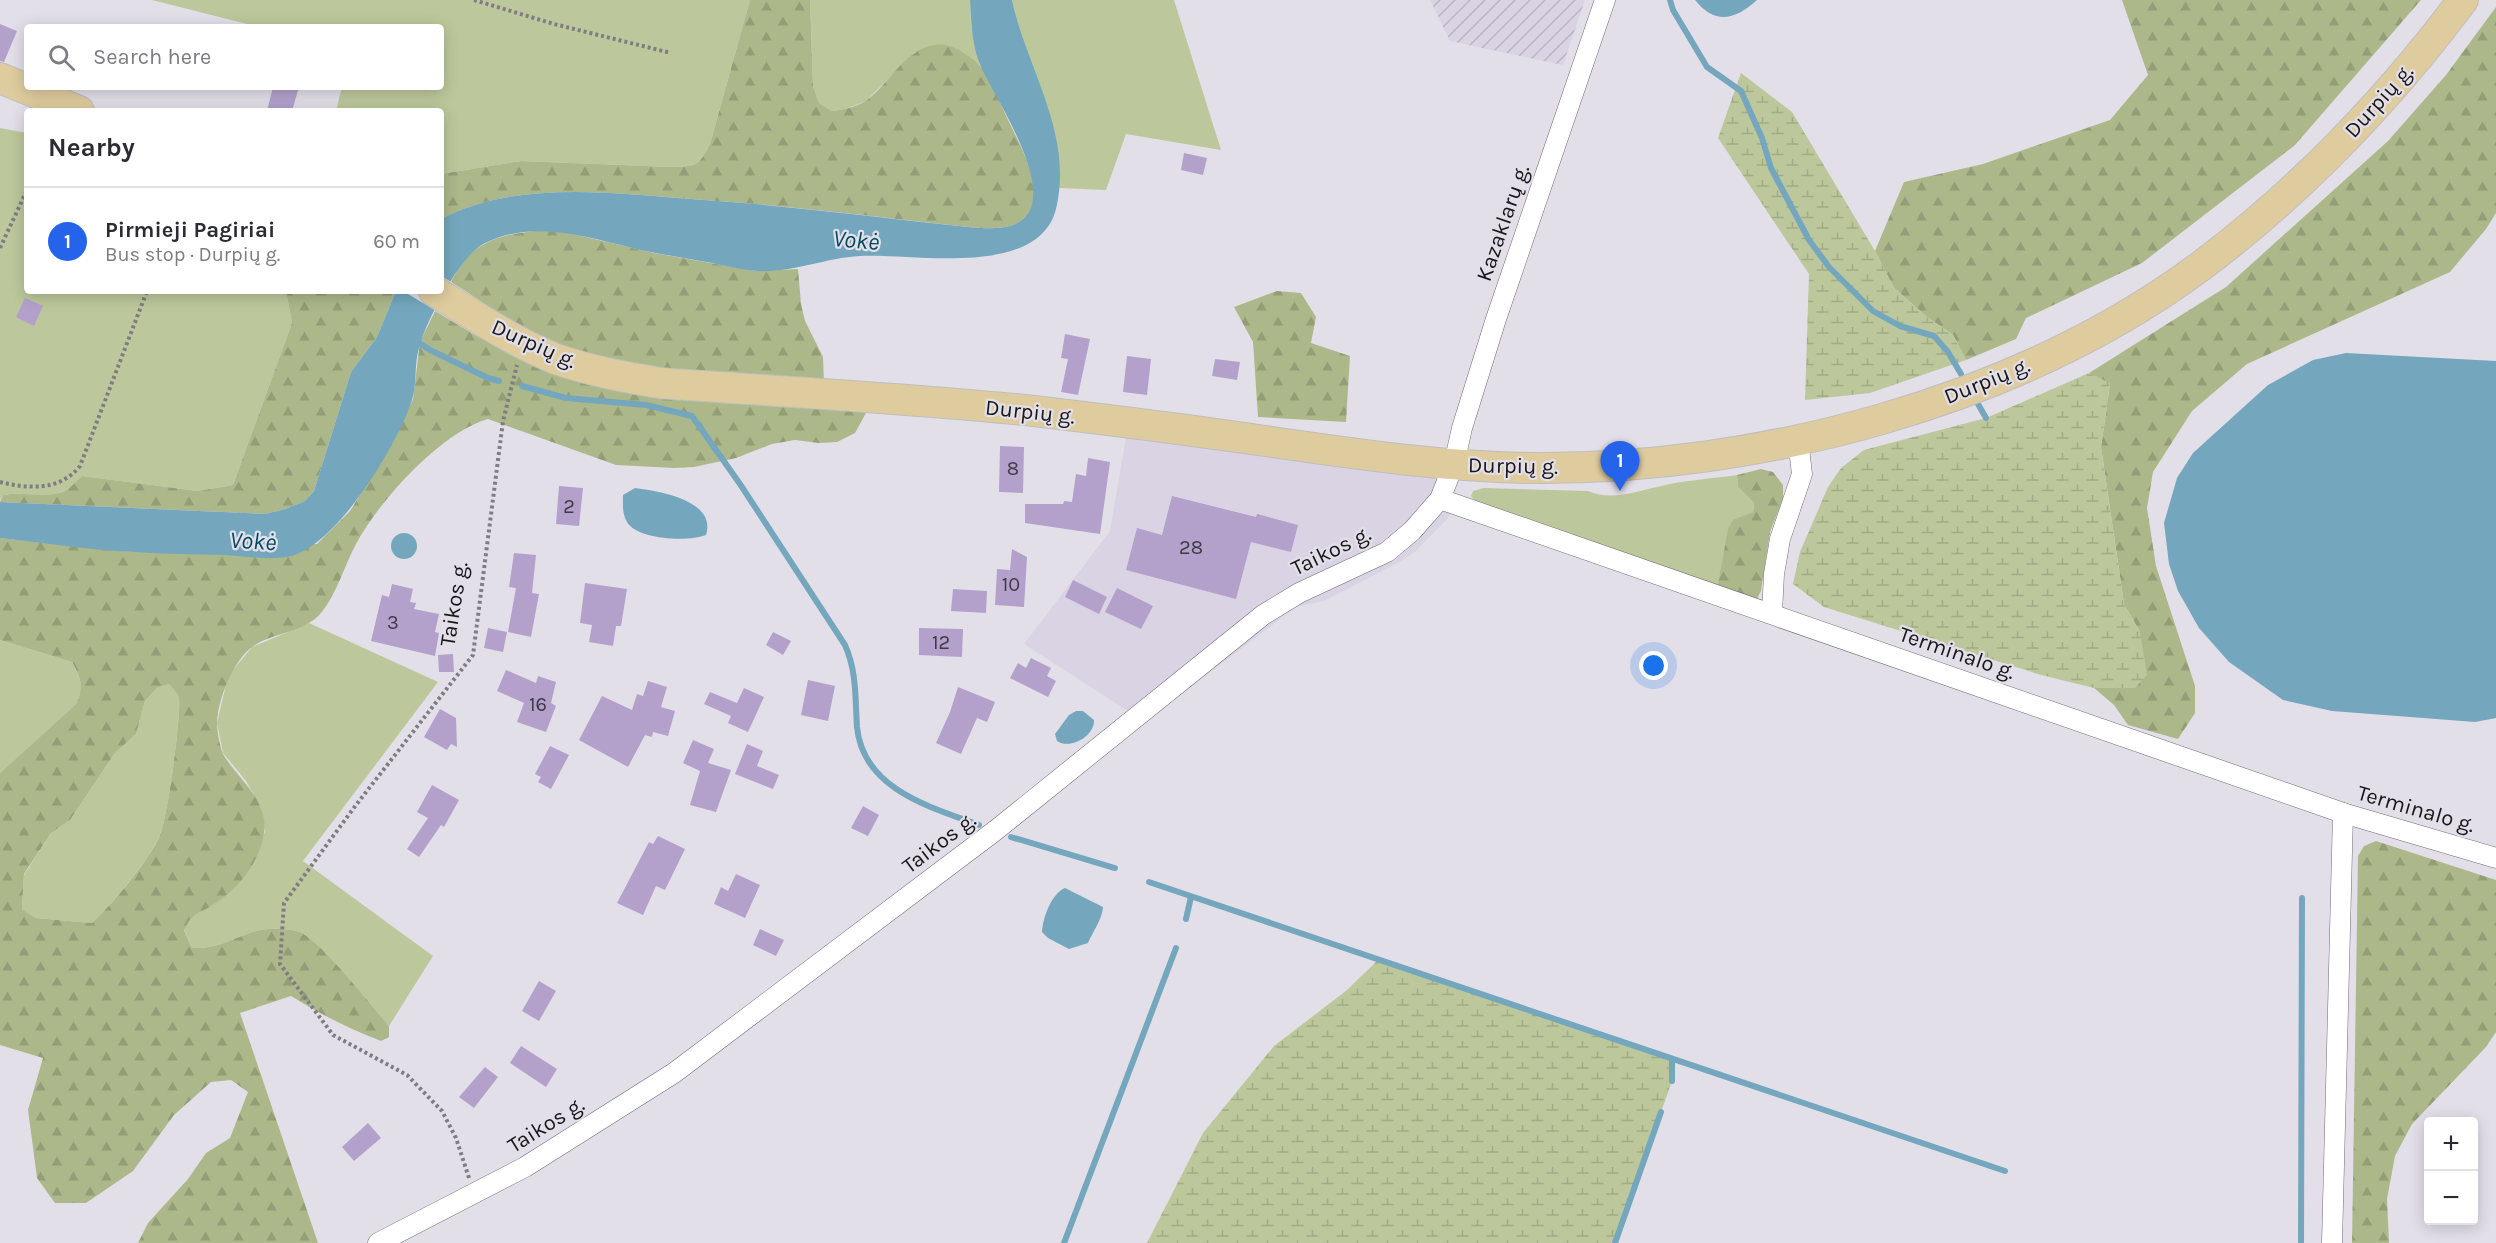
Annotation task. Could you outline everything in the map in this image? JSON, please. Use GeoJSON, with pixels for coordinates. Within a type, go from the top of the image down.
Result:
{"type":"FeatureCollection","features":[{"type":"Feature","properties":{"kind":"main road","name":"Durpių g."},"geometry":{"type":"LineString","coordinates":[[439,294],[523,344],[557,359],[605,373],[660,383],[1028,411],[1454,464],[1533,468],[1617,466],[1719,454],[1850,428],[1952,396],[2036,362],[2146,303],[2199,267],[2273,208],[2351,134],[2424,52],[2463,0]]}},
{"type":"Feature","properties":{"kind":"main road"},"geometry":{"type":"LineString","coordinates":[[0,78],[24,88]]}},
{"type":"Feature","properties":{"kind":"main road"},"geometry":{"type":"LineString","coordinates":[[29,90],[72,108]]}},
{"type":"Feature","properties":{"kind":"street","name":"Kazaklarų g."},"geometry":{"type":"LineString","coordinates":[[1454,464],[1462,428],[1496,320],[1605,0]]}},
{"type":"Feature","properties":{"kind":"street"},"geometry":{"type":"LineString","coordinates":[[1772,613],[1774,574],[1780,539],[1802,474],[1798,440]]}},
{"type":"Feature","properties":{"kind":"street"},"geometry":{"type":"LineString","coordinates":[[1440,499],[1454,464]]}},
{"type":"Feature","properties":{"kind":"street","name":"Taikos g."},"geometry":{"type":"LineString","coordinates":[[474,1193],[525,1167],[674,1074],[996,830],[1263,615],[1299,593],[1387,552],[1412,531],[1440,499]]}},
{"type":"Feature","properties":{"kind":"street","name":"Terminalo g."},"geometry":{"type":"LineString","coordinates":[[1440,499],[2343,813],[2496,858]]}},
{"type":"Feature","properties":{"kind":"street"},"geometry":{"type":"LineString","coordinates":[[2331,1243],[2343,813]]}},
{"type":"Feature","properties":{"kind":"street"},"geometry":{"type":"LineString","coordinates":[[378,1243],[474,1193]]}},
{"type":"Feature","properties":{"kind":"path"},"geometry":{"type":"LineString","coordinates":[[474,0],[555,24],[671,53]]}},
{"type":"Feature","properties":{"kind":"path"},"geometry":{"type":"LineString","coordinates":[[0,248],[24,196]]}},
{"type":"Feature","properties":{"kind":"path"},"geometry":{"type":"LineString","coordinates":[[0,482],[15,486],[55,485],[73,475],[80,465],[146,294]]}},
{"type":"Feature","properties":{"kind":"path","name":"Taikos g."},"geometry":{"type":"LineString","coordinates":[[474,1193],[456,1138],[442,1111],[406,1075],[333,1035],[280,964],[284,903],[356,805],[473,655],[503,421],[523,344]]}},
{"type":"Feature","properties":{"kind":"shaded area"},"geometry":{"type":"Polygon","coordinates":[[[1430,0],[1585,0],[1563,65],[1450,41],[1430,0]]]}},
{"type":"Feature","properties":{"kind":"shaded area"},"geometry":{"type":"Polygon","coordinates":[[[1127,431],[1457,478],[1449,517],[1416,551],[1398,563],[1324,601],[1296,607],[1145,722],[1024,644],[1110,531],[1127,431]]]}},
{"type":"Feature","properties":{"kind":"green space"},"geometry":{"type":"Polygon","coordinates":[[[152,0],[750,0],[710,144],[696,164],[671,167],[521,161],[444,174],[444,108],[337,108],[341,90],[444,90],[444,24],[247,24],[152,0]]]}},
{"type":"Feature","properties":{"kind":"green space"},"geometry":{"type":"Polygon","coordinates":[[[750,0],[810,0],[813,86],[819,103],[832,111],[859,105],[876,92],[911,55],[933,45],[950,46],[975,61],[993,87],[1028,163],[1034,193],[1032,206],[1026,217],[1013,225],[985,228],[726,202],[629,194],[564,192],[500,199],[470,207],[444,218],[444,174],[521,161],[686,166],[696,164],[710,144],[750,0]]]}},
{"type":"Feature","properties":{"kind":"green space"},"geometry":{"type":"Polygon","coordinates":[[[810,0],[970,0],[971,25],[980,65],[948,45],[915,52],[866,101],[846,109],[832,111],[819,103],[813,86],[810,0]]]}},
{"type":"Feature","properties":{"kind":"green space"},"geometry":{"type":"Polygon","coordinates":[[[1012,0],[1174,0],[1221,150],[1126,134],[1106,190],[1059,188],[1059,163],[1050,115],[1018,24],[1012,0]]]}},
{"type":"Feature","properties":{"kind":"green space"},"geometry":{"type":"Polygon","coordinates":[[[2122,0],[2421,0],[2295,145],[2142,263],[2026,318],[2016,339],[1966,360],[1953,335],[1927,317],[1894,288],[1875,251],[1904,182],[1983,164],[2110,120],[2148,75],[2122,0]]]}},
{"type":"Feature","properties":{"kind":"green space"},"geometry":{"type":"Polygon","coordinates":[[[2496,7],[2496,213],[2486,229],[2450,272],[2247,364],[2192,411],[2153,472],[2147,508],[2156,566],[2195,686],[2195,713],[2178,739],[2128,725],[2114,705],[2094,688],[2135,688],[2140,632],[2124,604],[2101,447],[2110,384],[2089,373],[2226,287],[2388,141],[2446,75],[2496,7]]]}},
{"type":"Feature","properties":{"kind":"green space"},"geometry":{"type":"Polygon","coordinates":[[[1741,73],[1792,112],[1875,251],[1894,288],[1927,317],[1953,335],[1966,360],[1870,393],[1805,400],[1809,274],[1718,138],[1741,73]]]}},
{"type":"Feature","properties":{"kind":"green space"},"geometry":{"type":"Polygon","coordinates":[[[0,128],[24,132],[24,294],[287,294],[292,323],[233,485],[198,491],[82,476],[63,492],[3,495],[0,500],[0,128]]]}},
{"type":"Feature","properties":{"kind":"green space"},"geometry":{"type":"Polygon","coordinates":[[[534,231],[560,231],[654,253],[756,271],[798,269],[801,304],[805,321],[823,357],[824,382],[694,373],[597,356],[566,347],[536,334],[451,282],[466,259],[484,244],[506,236],[534,231]]]}},
{"type":"Feature","properties":{"kind":"green space"},"geometry":{"type":"Polygon","coordinates":[[[1277,291],[1301,293],[1316,317],[1311,343],[1350,356],[1346,422],[1258,417],[1253,342],[1234,307],[1277,291]]]}},
{"type":"Feature","properties":{"kind":"green space"},"geometry":{"type":"Polygon","coordinates":[[[287,294],[395,294],[377,337],[351,372],[314,491],[305,501],[265,514],[0,502],[3,495],[63,492],[82,476],[198,491],[233,485],[292,323],[287,294]]]}},
{"type":"Feature","properties":{"kind":"green space"},"geometry":{"type":"Polygon","coordinates":[[[435,311],[501,348],[867,411],[855,433],[837,442],[819,443],[795,440],[772,444],[736,458],[694,467],[674,468],[616,465],[488,419],[470,426],[432,453],[395,489],[366,527],[336,589],[321,613],[306,625],[260,642],[245,653],[228,681],[220,703],[217,726],[223,754],[251,790],[262,810],[264,833],[262,844],[253,864],[239,883],[222,899],[193,916],[184,930],[192,948],[214,946],[249,933],[268,929],[300,932],[333,960],[358,989],[389,1026],[389,1037],[381,1041],[369,1036],[335,1021],[291,996],[240,1013],[318,1243],[138,1243],[148,1223],[188,1179],[206,1153],[230,1138],[248,1092],[231,1080],[211,1082],[174,1115],[133,1171],[86,1203],[55,1203],[37,1178],[28,1110],[43,1058],[0,1045],[0,773],[76,704],[80,693],[80,683],[72,662],[0,640],[0,538],[133,552],[317,544],[350,511],[393,442],[413,399],[420,342],[435,311]],[[169,684],[157,688],[145,701],[136,734],[115,753],[70,820],[51,833],[24,874],[22,909],[35,918],[92,923],[128,883],[158,840],[169,794],[178,727],[179,699],[169,684]]]}},
{"type":"Feature","properties":{"kind":"green space"},"geometry":{"type":"Polygon","coordinates":[[[2089,373],[2110,383],[2101,447],[2124,604],[2140,632],[2147,675],[2135,688],[2094,688],[2041,675],[1824,607],[1793,584],[1800,552],[1828,487],[1841,468],[1864,450],[1986,418],[2089,373]]]}},
{"type":"Feature","properties":{"kind":"green space"},"geometry":{"type":"Polygon","coordinates":[[[1761,469],[1773,472],[1783,485],[1783,499],[1770,532],[1761,591],[1757,599],[1748,600],[1717,590],[1728,529],[1733,520],[1753,512],[1754,503],[1738,487],[1737,475],[1761,469]]]}},
{"type":"Feature","properties":{"kind":"green space"},"geometry":{"type":"Polygon","coordinates":[[[1737,475],[1738,487],[1754,503],[1753,512],[1744,516],[1717,590],[1476,502],[1471,496],[1473,491],[1484,488],[1588,491],[1613,495],[1676,483],[1737,475]]]}},
{"type":"Feature","properties":{"kind":"green space"},"geometry":{"type":"Polygon","coordinates":[[[309,623],[438,682],[303,861],[433,956],[389,1026],[333,960],[300,932],[268,929],[249,933],[214,946],[192,948],[184,929],[191,915],[213,905],[265,832],[261,808],[246,781],[223,753],[217,723],[228,676],[252,647],[309,623]]]}},
{"type":"Feature","properties":{"kind":"green space"},"geometry":{"type":"Polygon","coordinates":[[[0,640],[72,662],[81,687],[76,704],[0,773],[0,640]]]}},
{"type":"Feature","properties":{"kind":"green space"},"geometry":{"type":"Polygon","coordinates":[[[169,684],[179,699],[179,710],[169,794],[158,840],[128,883],[92,923],[34,918],[22,909],[24,875],[51,833],[70,820],[115,753],[136,734],[145,701],[157,688],[169,684]]]}},
{"type":"Feature","properties":{"kind":"green space"},"geometry":{"type":"Polygon","coordinates":[[[2376,841],[2496,880],[2496,1032],[2486,1047],[2412,1124],[2395,1156],[2387,1199],[2389,1243],[2352,1243],[2358,856],[2364,846],[2376,841]]]}},
{"type":"Feature","properties":{"kind":"green space"},"geometry":{"type":"Polygon","coordinates":[[[1378,960],[1672,1059],[1672,1081],[1615,1243],[1147,1243],[1203,1133],[1274,1046],[1347,990],[1378,960]]]}},
{"type":"Feature","properties":{"kind":"water","name":"Vokė"},"geometry":{"type":"Polygon","coordinates":[[[970,0],[1012,0],[1054,128],[1059,155],[1060,181],[1056,209],[1045,231],[1025,245],[1000,254],[971,258],[860,256],[783,270],[757,271],[652,252],[577,235],[540,231],[521,232],[485,243],[475,250],[444,292],[444,218],[470,207],[532,194],[596,192],[629,194],[761,204],[968,227],[996,228],[1013,225],[1028,214],[1033,196],[1031,174],[1012,125],[981,67],[972,34],[970,0]]]}},
{"type":"Feature","properties":{"kind":"water"},"geometry":{"type":"Polygon","coordinates":[[[1695,0],[1757,0],[1741,12],[1725,17],[1710,13],[1695,0]]]}},
{"type":"Feature","properties":{"kind":"water","name":"Vokė"},"geometry":{"type":"Polygon","coordinates":[[[395,294],[443,294],[417,354],[412,400],[394,441],[364,490],[346,513],[328,533],[309,548],[291,556],[267,558],[117,551],[0,538],[0,502],[265,514],[305,501],[314,491],[351,372],[377,337],[395,294]]]}},
{"type":"Feature","properties":{"kind":"water"},"geometry":{"type":"Polygon","coordinates":[[[2346,353],[2496,361],[2496,718],[2475,722],[2332,711],[2283,700],[2229,662],[2199,628],[2178,591],[2169,564],[2164,523],[2177,478],[2193,453],[2268,385],[2313,360],[2346,353]]]}},
{"type":"Feature","properties":{"kind":"water"},"geometry":{"type":"Polygon","coordinates":[[[635,488],[670,495],[694,506],[703,513],[707,523],[706,535],[676,539],[664,538],[641,533],[633,528],[624,516],[623,495],[635,488]]]}},
{"type":"Feature","properties":{"kind":"water"},"geometry":{"type":"Polygon","coordinates":[[[404,533],[413,537],[417,546],[413,555],[404,559],[395,555],[391,546],[395,537],[404,533]]]}},
{"type":"Feature","properties":{"kind":"water"},"geometry":{"type":"Polygon","coordinates":[[[1076,711],[1083,711],[1094,720],[1090,731],[1075,743],[1057,741],[1055,734],[1069,715],[1076,711]]]}},
{"type":"Feature","properties":{"kind":"water"},"geometry":{"type":"Polygon","coordinates":[[[1065,888],[1103,907],[1088,943],[1069,949],[1048,938],[1042,932],[1049,907],[1056,895],[1065,888]]]}},
{"type":"Feature","properties":{"kind":"pier"},"geometry":{"type":"Polygon","coordinates":[[[444,278],[453,283],[438,312],[408,294],[444,294],[444,278]]]}},
{"type":"Feature","properties":{"kind":"building"},"geometry":{"type":"Polygon","coordinates":[[[0,24],[17,31],[4,62],[0,61],[0,24]]]}},
{"type":"Feature","properties":{"kind":"building"},"geometry":{"type":"Polygon","coordinates":[[[272,90],[298,90],[293,108],[268,108],[272,90]]]}},
{"type":"Feature","properties":{"kind":"building"},"geometry":{"type":"Polygon","coordinates":[[[1184,153],[1207,158],[1203,175],[1181,170],[1184,153]]]}},
{"type":"Feature","properties":{"kind":"building"},"geometry":{"type":"Polygon","coordinates":[[[25,298],[43,306],[34,326],[16,317],[25,298]]]}},
{"type":"Feature","properties":{"kind":"building"},"geometry":{"type":"Polygon","coordinates":[[[1065,334],[1090,339],[1078,395],[1061,392],[1068,359],[1061,358],[1065,334]]]}},
{"type":"Feature","properties":{"kind":"building"},"geometry":{"type":"Polygon","coordinates":[[[1127,356],[1151,359],[1147,395],[1123,392],[1127,356]]]}},
{"type":"Feature","properties":{"kind":"building"},"geometry":{"type":"Polygon","coordinates":[[[1215,359],[1240,362],[1237,380],[1212,376],[1215,359]]]}},
{"type":"Feature","properties":{"kind":"building"},"geometry":{"type":"Polygon","coordinates":[[[1000,446],[1024,447],[1023,493],[999,492],[1000,446]]]}},
{"type":"Feature","properties":{"kind":"building"},"geometry":{"type":"Polygon","coordinates":[[[1088,458],[1110,462],[1100,534],[1025,523],[1025,504],[1072,502],[1076,474],[1086,476],[1088,458]]]}},
{"type":"Feature","properties":{"kind":"building"},"geometry":{"type":"Polygon","coordinates":[[[559,486],[583,488],[579,526],[556,524],[559,486]]]}},
{"type":"Feature","properties":{"kind":"building"},"geometry":{"type":"Polygon","coordinates":[[[1172,496],[1298,525],[1291,552],[1251,542],[1236,599],[1126,570],[1137,528],[1162,535],[1172,496]]]}},
{"type":"Feature","properties":{"kind":"building"},"geometry":{"type":"Polygon","coordinates":[[[1012,549],[1027,557],[1024,607],[995,605],[997,569],[1010,570],[1012,549]]]}},
{"type":"Feature","properties":{"kind":"building"},"geometry":{"type":"Polygon","coordinates":[[[514,553],[536,555],[532,593],[539,594],[531,637],[508,632],[516,588],[509,587],[514,553]]]}},
{"type":"Feature","properties":{"kind":"building"},"geometry":{"type":"Polygon","coordinates":[[[1073,580],[1107,597],[1099,614],[1065,597],[1073,580]]]}},
{"type":"Feature","properties":{"kind":"building"},"geometry":{"type":"Polygon","coordinates":[[[585,583],[627,589],[621,626],[616,626],[613,646],[589,642],[592,625],[580,623],[585,583]]]}},
{"type":"Feature","properties":{"kind":"building"},"geometry":{"type":"Polygon","coordinates":[[[392,584],[413,589],[410,602],[416,603],[414,609],[439,614],[435,632],[439,633],[435,656],[371,641],[382,595],[389,597],[392,584]]]}},
{"type":"Feature","properties":{"kind":"building"},"geometry":{"type":"Polygon","coordinates":[[[1117,588],[1153,606],[1141,629],[1105,612],[1117,588]]]}},
{"type":"Feature","properties":{"kind":"building"},"geometry":{"type":"Polygon","coordinates":[[[953,589],[987,591],[986,613],[951,611],[953,589]]]}},
{"type":"Feature","properties":{"kind":"building"},"geometry":{"type":"Polygon","coordinates":[[[488,628],[507,632],[503,652],[484,648],[488,628]]]}},
{"type":"Feature","properties":{"kind":"building"},"geometry":{"type":"Polygon","coordinates":[[[919,628],[963,629],[962,657],[919,655],[919,628]]]}},
{"type":"Feature","properties":{"kind":"building"},"geometry":{"type":"Polygon","coordinates":[[[773,632],[791,641],[783,655],[766,645],[773,632]]]}},
{"type":"Feature","properties":{"kind":"building"},"geometry":{"type":"Polygon","coordinates":[[[453,654],[454,672],[439,672],[438,655],[453,654]]]}},
{"type":"Feature","properties":{"kind":"building"},"geometry":{"type":"Polygon","coordinates":[[[1031,658],[1051,668],[1047,676],[1056,681],[1048,697],[1010,678],[1018,663],[1026,668],[1031,658]]]}},
{"type":"Feature","properties":{"kind":"building"},"geometry":{"type":"Polygon","coordinates":[[[506,670],[536,683],[538,676],[556,682],[551,703],[556,706],[546,732],[517,722],[524,703],[497,691],[506,670]]]}},
{"type":"Feature","properties":{"kind":"building"},"geometry":{"type":"Polygon","coordinates":[[[808,680],[835,686],[828,721],[801,715],[808,680]]]}},
{"type":"Feature","properties":{"kind":"building"},"geometry":{"type":"Polygon","coordinates":[[[648,681],[667,687],[661,707],[675,711],[668,736],[653,732],[652,737],[645,735],[628,767],[579,740],[602,696],[632,710],[637,694],[643,696],[648,681]]]}},
{"type":"Feature","properties":{"kind":"building"},"geometry":{"type":"Polygon","coordinates":[[[958,687],[995,702],[987,722],[977,718],[961,754],[936,743],[958,687]]]}},
{"type":"Feature","properties":{"kind":"building"},"geometry":{"type":"Polygon","coordinates":[[[744,688],[764,697],[748,732],[728,723],[731,716],[704,704],[710,692],[737,703],[744,688]]]}},
{"type":"Feature","properties":{"kind":"building"},"geometry":{"type":"Polygon","coordinates":[[[440,709],[456,718],[457,747],[451,744],[447,750],[424,737],[440,709]]]}},
{"type":"Feature","properties":{"kind":"building"},"geometry":{"type":"Polygon","coordinates":[[[693,740],[714,749],[708,763],[731,770],[716,812],[690,805],[700,771],[683,763],[693,740]]]}},
{"type":"Feature","properties":{"kind":"building"},"geometry":{"type":"Polygon","coordinates":[[[747,744],[763,751],[757,766],[779,775],[773,789],[735,774],[747,744]]]}},
{"type":"Feature","properties":{"kind":"building"},"geometry":{"type":"Polygon","coordinates":[[[550,746],[569,755],[551,789],[538,782],[541,777],[535,774],[550,746]]]}},
{"type":"Feature","properties":{"kind":"building"},"geometry":{"type":"Polygon","coordinates":[[[432,785],[459,800],[444,827],[441,825],[419,857],[407,849],[428,818],[417,812],[432,785]]]}},
{"type":"Feature","properties":{"kind":"building"},"geometry":{"type":"Polygon","coordinates":[[[863,806],[879,815],[868,836],[851,828],[863,806]]]}},
{"type":"Feature","properties":{"kind":"building"},"geometry":{"type":"Polygon","coordinates":[[[658,836],[685,849],[665,890],[656,886],[643,915],[617,903],[649,842],[653,844],[658,836]]]}},
{"type":"Feature","properties":{"kind":"building"},"geometry":{"type":"Polygon","coordinates":[[[736,874],[760,885],[745,918],[714,904],[721,887],[728,891],[736,874]]]}},
{"type":"Feature","properties":{"kind":"building"},"geometry":{"type":"Polygon","coordinates":[[[760,929],[784,940],[776,956],[753,945],[760,929]]]}},
{"type":"Feature","properties":{"kind":"building"},"geometry":{"type":"Polygon","coordinates":[[[539,981],[556,991],[539,1021],[522,1011],[539,981]]]}},
{"type":"Feature","properties":{"kind":"building"},"geometry":{"type":"Polygon","coordinates":[[[521,1046],[557,1069],[546,1087],[510,1063],[521,1046]]]}},
{"type":"Feature","properties":{"kind":"building"},"geometry":{"type":"Polygon","coordinates":[[[485,1067],[498,1077],[474,1108],[459,1097],[485,1067]]]}},
{"type":"Feature","properties":{"kind":"building"},"geometry":{"type":"Polygon","coordinates":[[[368,1123],[381,1138],[354,1161],[342,1147],[368,1123]]]}},
{"type":"Feature","properties":{"kind":"waterway"},"geometry":{"type":"LineString","coordinates":[[1670,0],[1673,10],[1707,67],[1741,91],[1762,138],[1771,168],[1809,240],[1829,267],[1873,311],[1900,326],[1934,336],[1948,352],[1961,374]]}},
{"type":"Feature","properties":{"kind":"waterway"},"geometry":{"type":"LineString","coordinates":[[413,339],[430,350],[499,381]]}},
{"type":"Feature","properties":{"kind":"waterway"},"geometry":{"type":"LineString","coordinates":[[522,386],[566,398],[646,405],[692,416],[740,484],[845,645],[854,675],[857,727],[862,748],[872,766],[885,781],[920,802],[979,825]]}},
{"type":"Feature","properties":{"kind":"waterway"},"geometry":{"type":"LineString","coordinates":[[1978,404],[1986,418]]}},
{"type":"Feature","properties":{"kind":"waterway"},"geometry":{"type":"LineString","coordinates":[[1011,837],[1115,868]]}},
{"type":"Feature","properties":{"kind":"waterway"},"geometry":{"type":"LineString","coordinates":[[1149,882],[2005,1171]]}},
{"type":"Feature","properties":{"kind":"waterway"},"geometry":{"type":"LineString","coordinates":[[1186,919],[1191,897]]}},
{"type":"Feature","properties":{"kind":"waterway"},"geometry":{"type":"LineString","coordinates":[[2301,1243],[2302,898]]}},
{"type":"Feature","properties":{"kind":"waterway"},"geometry":{"type":"LineString","coordinates":[[1064,1243],[1176,948]]}},
{"type":"Feature","properties":{"kind":"waterway"},"geometry":{"type":"LineString","coordinates":[[1672,1059],[1672,1081]]}},
{"type":"Feature","properties":{"kind":"waterway"},"geometry":{"type":"LineString","coordinates":[[1615,1243],[1661,1112]]}},
{"type":"Feature","properties":{"kind":"place","name":"Pirmieji Pagiriai"},"geometry":{"type":"Point","coordinates":[1620,491]}}]}
